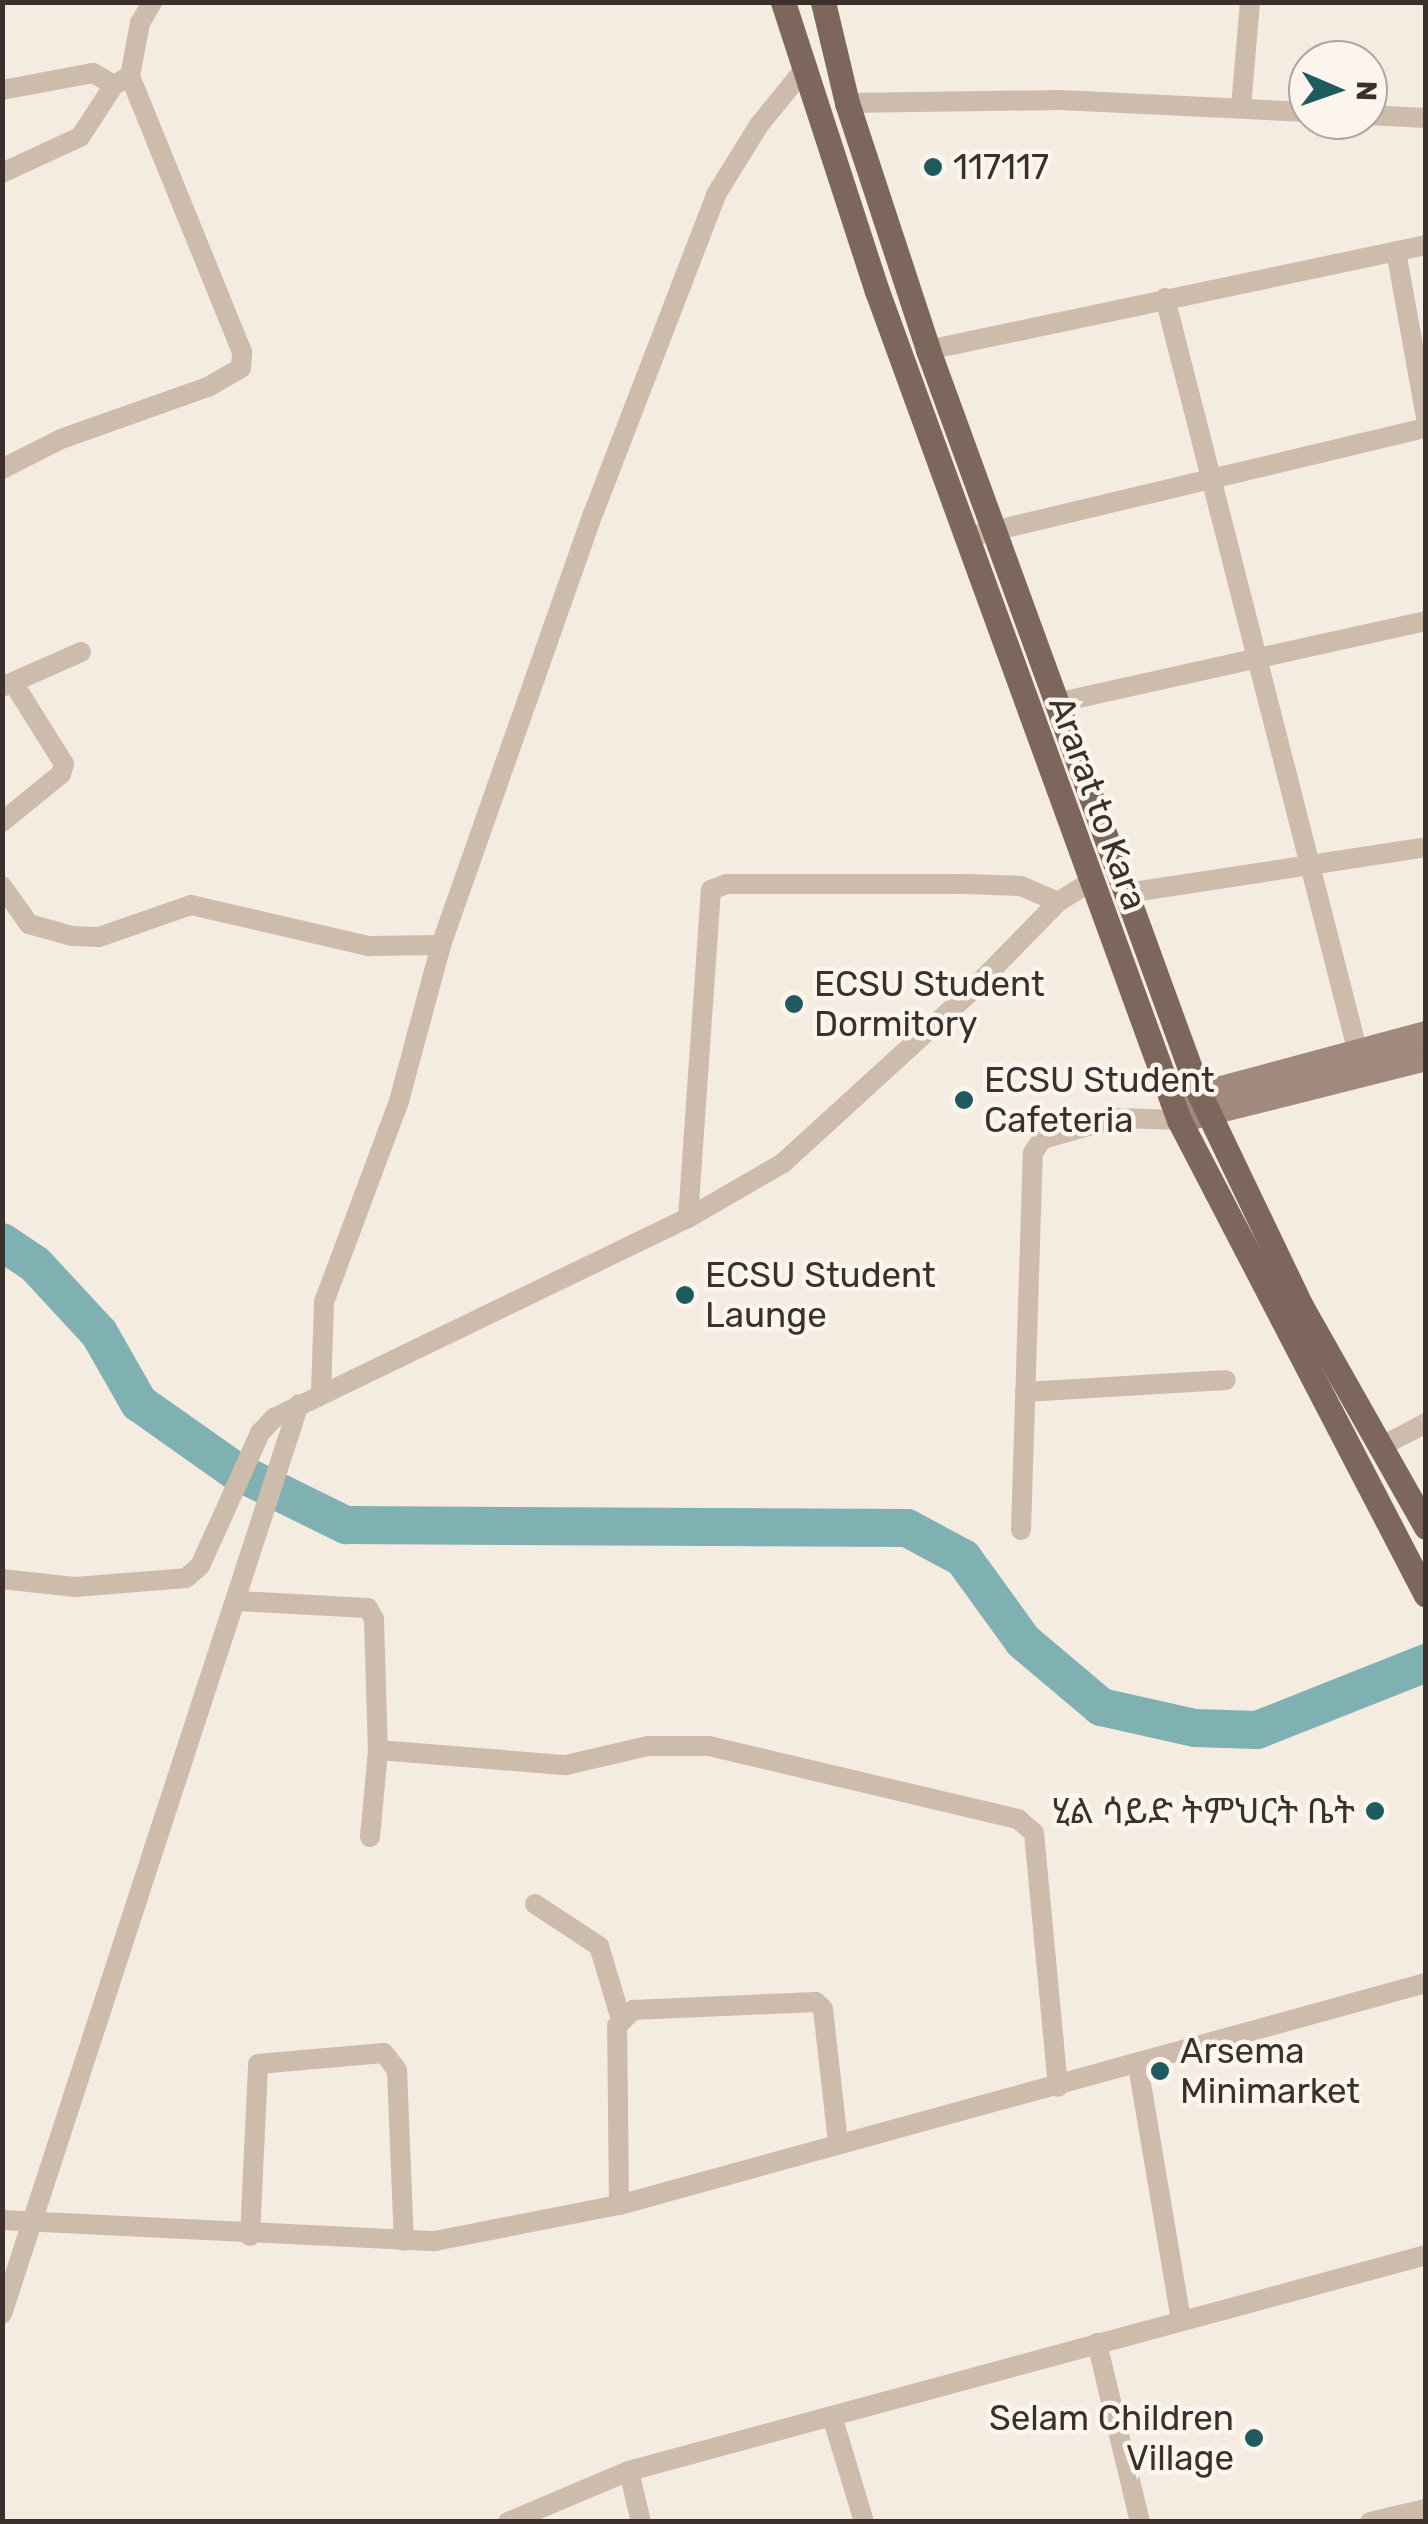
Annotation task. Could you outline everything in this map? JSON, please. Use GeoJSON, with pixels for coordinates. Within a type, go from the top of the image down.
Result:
{"type":"FeatureCollection","features":[{"type":"Feature","properties":{"kind":"main road","name":"Ararat to Kara"},"geometry":{"type":"LineString","coordinates":[[783,2],[802,72],[965,540],[1176,1110],[1275,1316],[1426,1595]]}},
{"type":"Feature","properties":{"kind":"main road","name":"Ararat to Kara"},"geometry":{"type":"LineString","coordinates":[[823,2],[847,103],[928,350],[1203,1102],[1301,1306],[1426,1528]]}},
{"type":"Feature","properties":{"kind":"main road"},"geometry":{"type":"LineString","coordinates":[[1286,1080],[1356,1049],[1425,1054]]}},
{"type":"Feature","properties":{"kind":"main road"},"geometry":{"type":"LineString","coordinates":[[1176,1110],[1286,1080],[1425,1054]]}},
{"type":"Feature","properties":{"kind":"main road"},"geometry":{"type":"LineString","coordinates":[[1275,1316],[1301,1306]]}},
{"type":"Feature","properties":{"kind":"street"},"geometry":{"type":"LineString","coordinates":[[2,172],[80,137],[122,80],[140,23],[152,2]]}},
{"type":"Feature","properties":{"kind":"street"},"geometry":{"type":"LineString","coordinates":[[1241,107],[1250,2]]}},
{"type":"Feature","properties":{"kind":"street"},"geometry":{"type":"LineString","coordinates":[[321,1393],[324,1302],[399,1101],[441,944],[593,514],[717,194],[759,125],[802,72]]}},
{"type":"Feature","properties":{"kind":"street"},"geometry":{"type":"LineString","coordinates":[[2,90],[93,73],[122,80]]}},
{"type":"Feature","properties":{"kind":"street"},"geometry":{"type":"LineString","coordinates":[[2,469],[61,439],[208,387],[241,368],[242,352],[122,80]]}},
{"type":"Feature","properties":{"kind":"street"},"geometry":{"type":"LineString","coordinates":[[847,103],[1061,100],[1288,111]]}},
{"type":"Feature","properties":{"kind":"street"},"geometry":{"type":"LineString","coordinates":[[1388,117],[1426,118]]}},
{"type":"Feature","properties":{"kind":"street"},"geometry":{"type":"LineString","coordinates":[[928,350],[1426,246]]}},
{"type":"Feature","properties":{"kind":"street"},"geometry":{"type":"LineString","coordinates":[[1396,251],[1426,418]]}},
{"type":"Feature","properties":{"kind":"street"},"geometry":{"type":"LineString","coordinates":[[1165,298],[1356,1049]]}},
{"type":"Feature","properties":{"kind":"street"},"geometry":{"type":"LineString","coordinates":[[965,540],[1210,475],[1426,428]]}},
{"type":"Feature","properties":{"kind":"street"},"geometry":{"type":"LineString","coordinates":[[1056,704],[1426,621]]}},
{"type":"Feature","properties":{"kind":"street"},"geometry":{"type":"LineString","coordinates":[[2,822],[61,774],[64,764],[8,685],[81,652]]}},
{"type":"Feature","properties":{"kind":"street"},"geometry":{"type":"LineString","coordinates":[[1128,893],[1426,847]]}},
{"type":"Feature","properties":{"kind":"street"},"geometry":{"type":"LineString","coordinates":[[688,1218],[711,890],[776,883],[985,885],[1040,891],[1058,902]]}},
{"type":"Feature","properties":{"kind":"street"},"geometry":{"type":"LineString","coordinates":[[2,1579],[75,1586],[173,1584],[200,1566],[260,1433],[299,1404],[688,1218],[804,1148],[1058,902],[1089,883]]}},
{"type":"Feature","properties":{"kind":"street"},"geometry":{"type":"LineString","coordinates":[[2,886],[29,924],[72,936],[99,937],[191,905],[356,944],[441,944]]}},
{"type":"Feature","properties":{"kind":"street"},"geometry":{"type":"LineString","coordinates":[[1021,1530],[1033,1154],[1042,1139],[1176,1110]]}},
{"type":"Feature","properties":{"kind":"street"},"geometry":{"type":"LineString","coordinates":[[1025,1392],[1226,1380]]}},
{"type":"Feature","properties":{"kind":"street"},"geometry":{"type":"LineString","coordinates":[[2,2314],[269,1512],[299,1404]]}},
{"type":"Feature","properties":{"kind":"street"},"geometry":{"type":"LineString","coordinates":[[1382,1446],[1426,1423]]}},
{"type":"Feature","properties":{"kind":"street"},"geometry":{"type":"LineString","coordinates":[[238,1601],[368,1608],[374,1619],[378,1750],[370,1837]]}},
{"type":"Feature","properties":{"kind":"street"},"geometry":{"type":"LineString","coordinates":[[378,1750],[566,1765],[648,1746],[709,1746],[1018,1819],[1034,1833],[1058,2087]]}},
{"type":"Feature","properties":{"kind":"street"},"geometry":{"type":"LineString","coordinates":[[535,1904],[599,1946],[620,2016],[619,2206]]}},
{"type":"Feature","properties":{"kind":"street"},"geometry":{"type":"LineString","coordinates":[[2,2220],[250,2236],[404,2241],[619,2206],[838,2142],[1138,2066],[1426,1983]]}},
{"type":"Feature","properties":{"kind":"street"},"geometry":{"type":"LineString","coordinates":[[620,2016],[633,2010],[816,2002],[823,2009],[838,2142]]}},
{"type":"Feature","properties":{"kind":"street"},"geometry":{"type":"LineString","coordinates":[[250,2236],[258,2064],[384,2052],[397,2070],[404,2241]]}},
{"type":"Feature","properties":{"kind":"street"},"geometry":{"type":"LineString","coordinates":[[1138,2066],[1180,2319]]}},
{"type":"Feature","properties":{"kind":"street"},"geometry":{"type":"LineString","coordinates":[[508,2522],[629,2471],[1426,2255]]}},
{"type":"Feature","properties":{"kind":"street"},"geometry":{"type":"LineString","coordinates":[[1097,2342],[1140,2522]]}},
{"type":"Feature","properties":{"kind":"street"},"geometry":{"type":"LineString","coordinates":[[832,2416],[864,2522]]}},
{"type":"Feature","properties":{"kind":"street"},"geometry":{"type":"LineString","coordinates":[[629,2471],[641,2522]]}},
{"type":"Feature","properties":{"kind":"street"},"geometry":{"type":"LineString","coordinates":[[1370,2522],[1426,2510]]}},
{"type":"Feature","properties":{"kind":"waterway"},"geometry":{"type":"LineString","coordinates":[[2,1242],[35,1264],[99,1333],[139,1403],[234,1470],[346,1525],[907,1528],[963,1558],[1023,1641],[1101,1707],[1195,1728],[1257,1730],[1426,1663]]}},
{"type":"Feature","properties":{"kind":"place","name":"117117"},"geometry":{"type":"Point","coordinates":[933,167]}},
{"type":"Feature","properties":{"kind":"place","name":"ECSU Student Dormitory"},"geometry":{"type":"Point","coordinates":[794,1004]}},
{"type":"Feature","properties":{"kind":"place","name":"ECSU Student Cafeteria"},"geometry":{"type":"Point","coordinates":[964,1100]}},
{"type":"Feature","properties":{"kind":"place","name":"ECSU Student Launge"},"geometry":{"type":"Point","coordinates":[685,1295]}},
{"type":"Feature","properties":{"kind":"place","name":"ሂል ሳይድ ትምህርት ቤት"},"geometry":{"type":"Point","coordinates":[1375,1811]}},
{"type":"Feature","properties":{"kind":"place","name":"Arsema Minimarket"},"geometry":{"type":"Point","coordinates":[1160,2071]}},
{"type":"Feature","properties":{"kind":"place","name":"Selam Children Village"},"geometry":{"type":"Point","coordinates":[1254,2438]}}]}
